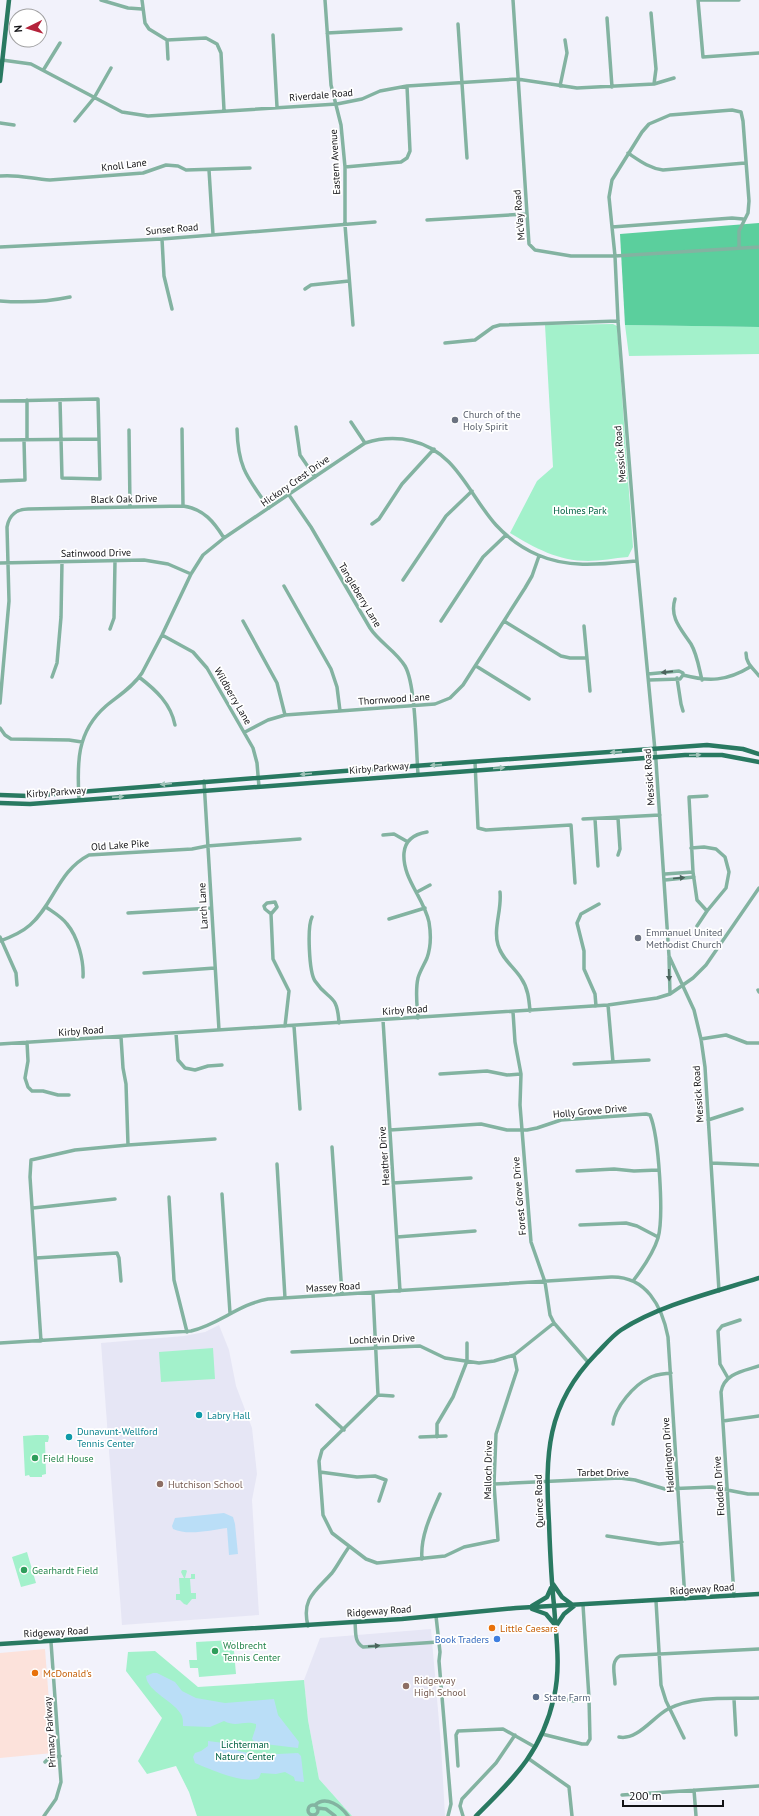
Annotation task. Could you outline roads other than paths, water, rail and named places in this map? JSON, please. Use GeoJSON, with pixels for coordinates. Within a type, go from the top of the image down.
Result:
{"type":"FeatureCollection","features":[{"type":"Feature","properties":{"kind":"main road"},"geometry":{"type":"LineString","coordinates":[[0,81],[9,0]]}},
{"type":"Feature","properties":{"kind":"main road","name":"Kirby Parkway"},"geometry":{"type":"LineString","coordinates":[[0,795],[29,796],[204,781],[655,749],[722,746],[759,754]]}},
{"type":"Feature","properties":{"kind":"main road","name":"Kirby Parkway"},"geometry":{"type":"LineString","coordinates":[[0,803],[30,804],[656,757],[722,755],[759,762]]}},
{"type":"Feature","properties":{"kind":"main road","name":"Quince Road"},"geometry":{"type":"LineString","coordinates":[[476,1816],[509,1783],[529,1759],[542,1734],[554,1697],[558,1667],[547,1482],[549,1446],[558,1412],[572,1383],[588,1362],[620,1330],[660,1310],[759,1278]]}},
{"type":"Feature","properties":{"kind":"main road"},"geometry":{"type":"LineString","coordinates":[[529,1608],[546,1614],[556,1626],[563,1615],[574,1606],[562,1597],[552,1582]]}},
{"type":"Feature","properties":{"kind":"main road"},"geometry":{"type":"LineString","coordinates":[[529,1608],[547,1597],[552,1582]]}},
{"type":"Feature","properties":{"kind":"main road","name":"Ridgeway Road"},"geometry":{"type":"LineString","coordinates":[[0,1644],[308,1626],[529,1608],[583,1606],[759,1594]]}},
{"type":"Feature","properties":{"kind":"street"},"geometry":{"type":"LineString","coordinates":[[101,0],[128,8],[142,9]]}},
{"type":"Feature","properties":{"kind":"street"},"geometry":{"type":"LineString","coordinates":[[142,0],[142,9],[145,22],[150,29],[166,40],[206,38],[217,44],[221,53],[224,110]]}},
{"type":"Feature","properties":{"kind":"street","name":"Eastern Avenue"},"geometry":{"type":"LineString","coordinates":[[325,0],[330,85],[337,104],[345,167],[345,225],[353,325]]}},
{"type":"Feature","properties":{"kind":"street","name":"McVay Road"},"geometry":{"type":"LineString","coordinates":[[513,0],[529,244],[535,250],[571,256],[615,256],[759,247]]}},
{"type":"Feature","properties":{"kind":"street"},"geometry":{"type":"LineString","coordinates":[[739,0],[698,0],[702,57],[759,53]]}},
{"type":"Feature","properties":{"kind":"street"},"geometry":{"type":"LineString","coordinates":[[651,13],[656,69],[654,84]]}},
{"type":"Feature","properties":{"kind":"street"},"geometry":{"type":"LineString","coordinates":[[607,18],[612,87]]}},
{"type":"Feature","properties":{"kind":"street"},"geometry":{"type":"LineString","coordinates":[[458,24],[467,158]]}},
{"type":"Feature","properties":{"kind":"street"},"geometry":{"type":"LineString","coordinates":[[327,33],[401,29]]}},
{"type":"Feature","properties":{"kind":"street"},"geometry":{"type":"LineString","coordinates":[[273,35],[278,107]]}},
{"type":"Feature","properties":{"kind":"street"},"geometry":{"type":"LineString","coordinates":[[166,40],[168,59]]}},
{"type":"Feature","properties":{"kind":"street"},"geometry":{"type":"LineString","coordinates":[[560,86],[567,53],[565,40]]}},
{"type":"Feature","properties":{"kind":"street"},"geometry":{"type":"LineString","coordinates":[[44,70],[60,43]]}},
{"type":"Feature","properties":{"kind":"street","name":"Riverdale Road"},"geometry":{"type":"LineString","coordinates":[[2,60],[31,64],[122,112],[148,116],[337,104],[362,99],[380,90],[407,86],[517,79],[577,88],[612,87],[654,84],[674,78]]}},
{"type":"Feature","properties":{"kind":"street"},"geometry":{"type":"LineString","coordinates":[[75,121],[94,98],[111,68]]}},
{"type":"Feature","properties":{"kind":"street"},"geometry":{"type":"LineString","coordinates":[[345,167],[401,162],[407,158],[410,151],[407,86]]}},
{"type":"Feature","properties":{"kind":"street","name":"Messick Road"},"geometry":{"type":"LineString","coordinates":[[719,1291],[705,1067],[701,1039],[694,1010],[669,956],[665,874],[656,757],[637,561],[609,189],[612,180],[628,153],[649,124],[670,115],[732,110],[741,112],[745,163]]}},
{"type":"Feature","properties":{"kind":"street"},"geometry":{"type":"LineString","coordinates":[[0,123],[14,125]]}},
{"type":"Feature","properties":{"kind":"street"},"geometry":{"type":"LineString","coordinates":[[628,153],[654,169],[663,170],[745,163],[749,201],[748,213],[743,219],[739,231],[739,248]]}},
{"type":"Feature","properties":{"kind":"street","name":"Knoll Lane"},"geometry":{"type":"LineString","coordinates":[[0,176],[14,174],[37,180],[50,180],[143,173],[166,165],[178,166],[186,170],[250,168]]}},
{"type":"Feature","properties":{"kind":"street"},"geometry":{"type":"LineString","coordinates":[[210,170],[213,234]]}},
{"type":"Feature","properties":{"kind":"street"},"geometry":{"type":"LineString","coordinates":[[427,220],[526,214]]}},
{"type":"Feature","properties":{"kind":"street"},"geometry":{"type":"LineString","coordinates":[[612,227],[732,218],[743,219]]}},
{"type":"Feature","properties":{"kind":"street","name":"Sunset Road"},"geometry":{"type":"LineString","coordinates":[[0,247],[162,239],[375,222]]}},
{"type":"Feature","properties":{"kind":"street"},"geometry":{"type":"LineString","coordinates":[[162,239],[164,276],[172,309]]}},
{"type":"Feature","properties":{"kind":"street"},"geometry":{"type":"LineString","coordinates":[[305,289],[311,284],[349,281]]}},
{"type":"Feature","properties":{"kind":"street"},"geometry":{"type":"LineString","coordinates":[[0,301],[33,303],[48,302],[70,297]]}},
{"type":"Feature","properties":{"kind":"street"},"geometry":{"type":"LineString","coordinates":[[445,343],[476,340],[500,325],[618,321]]}},
{"type":"Feature","properties":{"kind":"street"},"geometry":{"type":"LineString","coordinates":[[0,401],[98,399],[100,479],[62,478],[60,400]]}},
{"type":"Feature","properties":{"kind":"street"},"geometry":{"type":"LineString","coordinates":[[0,481],[25,480],[27,400]]}},
{"type":"Feature","properties":{"kind":"street"},"geometry":{"type":"LineString","coordinates":[[351,422],[364,443]]}},
{"type":"Feature","properties":{"kind":"street"},"geometry":{"type":"LineString","coordinates":[[296,427],[300,455],[314,477]]}},
{"type":"Feature","properties":{"kind":"street"},"geometry":{"type":"LineString","coordinates":[[182,429],[183,506]]}},
{"type":"Feature","properties":{"kind":"street"},"geometry":{"type":"LineString","coordinates":[[237,429],[238,452],[241,464],[269,508]]}},
{"type":"Feature","properties":{"kind":"street"},"geometry":{"type":"LineString","coordinates":[[129,430],[130,507]]}},
{"type":"Feature","properties":{"kind":"street","name":"Hickory Crest Drive"},"geometry":{"type":"LineString","coordinates":[[80,800],[77,764],[82,742],[98,714],[139,677],[162,635],[191,574],[203,555],[224,538],[364,443],[384,438],[401,438],[419,442],[434,449],[454,466],[488,514],[506,534],[518,544],[539,556],[564,563],[582,565],[637,561]]}},
{"type":"Feature","properties":{"kind":"street"},"geometry":{"type":"LineString","coordinates":[[0,440],[99,439]]}},
{"type":"Feature","properties":{"kind":"street"},"geometry":{"type":"LineString","coordinates":[[372,524],[379,519],[402,484],[434,449]]}},
{"type":"Feature","properties":{"kind":"street"},"geometry":{"type":"LineString","coordinates":[[403,580],[446,516],[472,491]]}},
{"type":"Feature","properties":{"kind":"street","name":"Tangleberry Lane"},"geometry":{"type":"LineString","coordinates":[[289,495],[316,535],[370,628],[405,666],[411,683],[418,774]]}},
{"type":"Feature","properties":{"kind":"street","name":"Black Oak Drive"},"geometry":{"type":"LineString","coordinates":[[8,563],[7,527],[12,516],[20,510],[28,509],[183,506],[196,509],[206,515],[215,524],[224,538]]}},
{"type":"Feature","properties":{"kind":"street"},"geometry":{"type":"LineString","coordinates":[[441,621],[483,557],[506,534]]}},
{"type":"Feature","properties":{"kind":"street","name":"Thornwood Lane"},"geometry":{"type":"LineString","coordinates":[[245,732],[268,720],[285,715],[438,703],[450,698],[460,690],[529,583],[539,556]]}},
{"type":"Feature","properties":{"kind":"street"},"geometry":{"type":"LineString","coordinates":[[110,629],[114,618],[116,561]]}},
{"type":"Feature","properties":{"kind":"street","name":"Satinwood Drive"},"geometry":{"type":"LineString","coordinates":[[0,563],[116,561],[156,562],[173,566],[191,574]]}},
{"type":"Feature","properties":{"kind":"street"},"geometry":{"type":"LineString","coordinates":[[52,677],[57,663],[61,617],[62,562]]}},
{"type":"Feature","properties":{"kind":"street"},"geometry":{"type":"LineString","coordinates":[[0,703],[8,609],[8,563]]}},
{"type":"Feature","properties":{"kind":"street"},"geometry":{"type":"LineString","coordinates":[[284,586],[331,669],[337,687],[340,711]]}},
{"type":"Feature","properties":{"kind":"street"},"geometry":{"type":"LineString","coordinates":[[675,599],[673,605],[676,620],[683,635],[691,644],[702,680]]}},
{"type":"Feature","properties":{"kind":"street"},"geometry":{"type":"LineString","coordinates":[[243,621],[277,683],[285,715]]}},
{"type":"Feature","properties":{"kind":"street"},"geometry":{"type":"LineString","coordinates":[[504,621],[561,656],[570,658],[587,658]]}},
{"type":"Feature","properties":{"kind":"street"},"geometry":{"type":"LineString","coordinates":[[584,626],[590,691]]}},
{"type":"Feature","properties":{"kind":"street","name":"Wildberry Lane"},"geometry":{"type":"LineString","coordinates":[[162,635],[186,647],[200,658],[245,732],[255,753],[259,787]]}},
{"type":"Feature","properties":{"kind":"street"},"geometry":{"type":"LineString","coordinates":[[746,653],[746,658],[750,667],[759,676]]}},
{"type":"Feature","properties":{"kind":"street"},"geometry":{"type":"LineString","coordinates":[[476,666],[529,699]]}},
{"type":"Feature","properties":{"kind":"street"},"geometry":{"type":"LineString","coordinates":[[648,674],[677,670],[681,671],[683,675],[702,680],[725,679],[750,667]]}},
{"type":"Feature","properties":{"kind":"street"},"geometry":{"type":"LineString","coordinates":[[648,680],[680,678],[683,675]]}},
{"type":"Feature","properties":{"kind":"street"},"geometry":{"type":"LineString","coordinates":[[139,677],[152,687],[165,702],[172,713],[175,725]]}},
{"type":"Feature","properties":{"kind":"street"},"geometry":{"type":"LineString","coordinates":[[677,678],[683,711]]}},
{"type":"Feature","properties":{"kind":"street"},"geometry":{"type":"LineString","coordinates":[[0,728],[5,735],[11,738],[68,740],[82,742]]}},
{"type":"Feature","properties":{"kind":"street"},"geometry":{"type":"LineString","coordinates":[[474,762],[477,801],[476,823],[479,829],[571,824],[575,883]]}},
{"type":"Feature","properties":{"kind":"street","name":"Larch Lane"},"geometry":{"type":"LineString","coordinates":[[204,781],[214,968],[219,1030]]}},
{"type":"Feature","properties":{"kind":"street"},"geometry":{"type":"LineString","coordinates":[[707,796],[689,797],[691,848],[697,900],[707,911]]}},
{"type":"Feature","properties":{"kind":"street"},"geometry":{"type":"LineString","coordinates":[[583,818],[595,819],[660,815]]}},
{"type":"Feature","properties":{"kind":"street"},"geometry":{"type":"LineString","coordinates":[[618,818],[620,849],[618,855]]}},
{"type":"Feature","properties":{"kind":"street"},"geometry":{"type":"LineString","coordinates":[[595,819],[598,866]]}},
{"type":"Feature","properties":{"kind":"street"},"geometry":{"type":"LineString","coordinates":[[418,1018],[417,980],[428,957],[430,941],[429,926],[425,908],[410,879],[405,865],[404,852],[408,842],[416,835],[427,832]]}},
{"type":"Feature","properties":{"kind":"street"},"geometry":{"type":"LineString","coordinates":[[383,835],[394,834],[408,842]]}},
{"type":"Feature","properties":{"kind":"street","name":"Old Lake Pike"},"geometry":{"type":"LineString","coordinates":[[1,940],[26,929],[46,907],[68,870],[77,861],[88,855],[198,848],[300,838]]}},
{"type":"Feature","properties":{"kind":"street"},"geometry":{"type":"LineString","coordinates":[[691,848],[704,847],[716,849],[726,857],[729,872],[728,883],[721,896],[707,911],[697,926]]}},
{"type":"Feature","properties":{"kind":"street"},"geometry":{"type":"LineString","coordinates":[[665,874],[693,872]]}},
{"type":"Feature","properties":{"kind":"street"},"geometry":{"type":"LineString","coordinates":[[665,880],[694,877]]}},
{"type":"Feature","properties":{"kind":"street"},"geometry":{"type":"LineString","coordinates":[[417,892],[430,885]]}},
{"type":"Feature","properties":{"kind":"street","name":"Kirby Road"},"geometry":{"type":"LineString","coordinates":[[0,1044],[530,1011],[608,1005],[657,998],[670,994],[702,970],[759,888]]}},
{"type":"Feature","properties":{"kind":"street"},"geometry":{"type":"LineString","coordinates":[[500,892],[500,909],[496,933],[498,945],[505,960],[524,982],[528,993],[530,1011]]}},
{"type":"Feature","properties":{"kind":"street"},"geometry":{"type":"LineString","coordinates":[[596,1006],[595,994],[584,969],[584,951],[577,925],[581,914],[599,904]]}},
{"type":"Feature","properties":{"kind":"street"},"geometry":{"type":"LineString","coordinates":[[46,907],[64,920],[72,932],[82,959],[83,977]]}},
{"type":"Feature","properties":{"kind":"street"},"geometry":{"type":"LineString","coordinates":[[128,913],[211,908]]}},
{"type":"Feature","properties":{"kind":"street"},"geometry":{"type":"LineString","coordinates":[[389,919],[425,908]]}},
{"type":"Feature","properties":{"kind":"street"},"geometry":{"type":"LineString","coordinates":[[272,914],[273,959],[289,991],[284,1026]]}},
{"type":"Feature","properties":{"kind":"street"},"geometry":{"type":"LineString","coordinates":[[312,917],[309,926],[312,975],[316,982],[336,1003],[339,1022]]}},
{"type":"Feature","properties":{"kind":"street"},"geometry":{"type":"LineString","coordinates":[[1,940],[16,973],[17,985]]}},
{"type":"Feature","properties":{"kind":"street"},"geometry":{"type":"LineString","coordinates":[[669,956],[670,994]]}},
{"type":"Feature","properties":{"kind":"street"},"geometry":{"type":"LineString","coordinates":[[144,974],[214,968]]}},
{"type":"Feature","properties":{"kind":"street"},"geometry":{"type":"LineString","coordinates":[[608,1005],[613,1062]]}},
{"type":"Feature","properties":{"kind":"street","name":"Forest Grove Drive"},"geometry":{"type":"LineString","coordinates":[[513,1012],[515,1042],[521,1074],[521,1130],[531,1242],[545,1282],[550,1315],[554,1323],[588,1362]]}},
{"type":"Feature","properties":{"kind":"street","name":"Heather Drive"},"geometry":{"type":"LineString","coordinates":[[383,1020],[400,1291]]}},
{"type":"Feature","properties":{"kind":"street"},"geometry":{"type":"LineString","coordinates":[[294,1026],[300,1109]]}},
{"type":"Feature","properties":{"kind":"street"},"geometry":{"type":"LineString","coordinates":[[176,1033],[178,1060],[185,1068],[195,1070],[208,1066],[222,1066]]}},
{"type":"Feature","properties":{"kind":"street"},"geometry":{"type":"LineString","coordinates":[[701,1039],[726,1035],[748,1043],[759,1044]]}},
{"type":"Feature","properties":{"kind":"street"},"geometry":{"type":"LineString","coordinates":[[121,1037],[123,1068],[126,1084],[128,1145]]}},
{"type":"Feature","properties":{"kind":"street"},"geometry":{"type":"LineString","coordinates":[[27,1042],[28,1061],[25,1078],[28,1087],[32,1091],[69,1095]]}},
{"type":"Feature","properties":{"kind":"street"},"geometry":{"type":"LineString","coordinates":[[574,1064],[649,1060]]}},
{"type":"Feature","properties":{"kind":"street"},"geometry":{"type":"LineString","coordinates":[[440,1074],[487,1071],[508,1075],[521,1074]]}},
{"type":"Feature","properties":{"kind":"street"},"geometry":{"type":"LineString","coordinates":[[708,1120],[742,1109]]}},
{"type":"Feature","properties":{"kind":"street","name":"Holly Grove Drive"},"geometry":{"type":"LineString","coordinates":[[390,1130],[481,1124],[504,1130],[521,1130],[534,1129],[561,1120],[646,1114],[650,1115],[656,1143],[658,1170]]}},
{"type":"Feature","properties":{"kind":"street"},"geometry":{"type":"LineString","coordinates":[[41,1341],[30,1162],[39,1158],[75,1150],[215,1139]]}},
{"type":"Feature","properties":{"kind":"street"},"geometry":{"type":"LineString","coordinates":[[332,1147],[342,1294]]}},
{"type":"Feature","properties":{"kind":"street"},"geometry":{"type":"LineString","coordinates":[[711,1163],[759,1165]]}},
{"type":"Feature","properties":{"kind":"street"},"geometry":{"type":"LineString","coordinates":[[277,1164],[285,1298]]}},
{"type":"Feature","properties":{"kind":"street"},"geometry":{"type":"LineString","coordinates":[[577,1171],[614,1169],[638,1171],[658,1170],[661,1220],[658,1237],[651,1254],[633,1281]]}},
{"type":"Feature","properties":{"kind":"street"},"geometry":{"type":"LineString","coordinates":[[394,1183],[471,1178]]}},
{"type":"Feature","properties":{"kind":"street"},"geometry":{"type":"LineString","coordinates":[[222,1194],[230,1313]]}},
{"type":"Feature","properties":{"kind":"street"},"geometry":{"type":"LineString","coordinates":[[169,1197],[174,1280],[186,1332]]}},
{"type":"Feature","properties":{"kind":"street"},"geometry":{"type":"LineString","coordinates":[[32,1208],[115,1199]]}},
{"type":"Feature","properties":{"kind":"street"},"geometry":{"type":"LineString","coordinates":[[580,1225],[626,1223],[638,1226],[658,1237]]}},
{"type":"Feature","properties":{"kind":"street"},"geometry":{"type":"LineString","coordinates":[[397,1237],[475,1231]]}},
{"type":"Feature","properties":{"kind":"street"},"geometry":{"type":"LineString","coordinates":[[36,1258],[117,1254],[119,1258],[121,1281]]}},
{"type":"Feature","properties":{"kind":"street","name":"Massey Road"},"geometry":{"type":"LineString","coordinates":[[0,1343],[186,1332],[207,1325],[254,1302],[285,1298],[614,1277],[633,1281],[649,1292],[660,1310]]}},
{"type":"Feature","properties":{"kind":"street"},"geometry":{"type":"LineString","coordinates":[[374,1293],[378,1395],[322,1450],[319,1462],[323,1515],[332,1533],[366,1559],[377,1563],[422,1559],[421,1550],[429,1519],[440,1494]]}},
{"type":"Feature","properties":{"kind":"street","name":"Haddington Drive"},"geometry":{"type":"LineString","coordinates":[[660,1310],[668,1337],[686,1599]]}},
{"type":"Feature","properties":{"kind":"street"},"geometry":{"type":"LineString","coordinates":[[740,1320],[722,1326],[718,1331],[720,1364],[728,1378],[759,1366]]}},
{"type":"Feature","properties":{"kind":"street","name":"Lochlevin Drive"},"geometry":{"type":"LineString","coordinates":[[292,1352],[420,1346],[445,1358],[479,1363],[494,1361],[514,1355],[554,1323]]}},
{"type":"Feature","properties":{"kind":"street"},"geometry":{"type":"LineString","coordinates":[[437,1437],[437,1424],[453,1397],[467,1361],[466,1343]]}},
{"type":"Feature","properties":{"kind":"street","name":"Malloch Drive"},"geometry":{"type":"LineString","coordinates":[[422,1559],[445,1556],[464,1547],[492,1543],[498,1540],[494,1484],[496,1434],[517,1370],[514,1355]]}},
{"type":"Feature","properties":{"kind":"street"},"geometry":{"type":"LineString","coordinates":[[613,1424],[618,1410],[640,1384],[652,1376],[671,1373]]}},
{"type":"Feature","properties":{"kind":"street","name":"Flodden Drive"},"geometry":{"type":"LineString","coordinates":[[728,1378],[723,1385],[721,1392],[734,1596]]}},
{"type":"Feature","properties":{"kind":"street"},"geometry":{"type":"LineString","coordinates":[[378,1395],[393,1396]]}},
{"type":"Feature","properties":{"kind":"street"},"geometry":{"type":"LineString","coordinates":[[317,1405],[344,1430]]}},
{"type":"Feature","properties":{"kind":"street"},"geometry":{"type":"LineString","coordinates":[[723,1421],[759,1416]]}},
{"type":"Feature","properties":{"kind":"street"},"geometry":{"type":"LineString","coordinates":[[420,1437],[446,1436]]}},
{"type":"Feature","properties":{"kind":"street"},"geometry":{"type":"LineString","coordinates":[[320,1472],[357,1477],[375,1476],[386,1480],[379,1501]]}},
{"type":"Feature","properties":{"kind":"street","name":"Tarbet Drive"},"geometry":{"type":"LineString","coordinates":[[494,1484],[620,1478],[635,1480],[661,1489],[712,1487],[748,1494],[759,1494]]}},
{"type":"Feature","properties":{"kind":"street"},"geometry":{"type":"LineString","coordinates":[[607,1536],[659,1544],[682,1542]]}},
{"type":"Feature","properties":{"kind":"street"},"geometry":{"type":"LineString","coordinates":[[308,1626],[305,1615],[307,1605],[313,1592],[332,1573],[349,1547]]}},
{"type":"Feature","properties":{"kind":"street"},"geometry":{"type":"LineString","coordinates":[[656,1601],[661,1685],[684,1738]]}},
{"type":"Feature","properties":{"kind":"street"},"geometry":{"type":"LineString","coordinates":[[542,1734],[582,1744],[587,1744],[590,1739],[583,1606]]}},
{"type":"Feature","properties":{"kind":"street"},"geometry":{"type":"LineString","coordinates":[[436,1616],[451,1804],[448,1816]]}},
{"type":"Feature","properties":{"kind":"street"},"geometry":{"type":"LineString","coordinates":[[355,1622],[356,1641],[363,1647],[438,1642]]}},
{"type":"Feature","properties":{"kind":"street","name":"Primacy Parkway"},"geometry":{"type":"LineString","coordinates":[[44,1816],[52,1806],[59,1790],[61,1776],[51,1642]]}},
{"type":"Feature","properties":{"kind":"street"},"geometry":{"type":"LineString","coordinates":[[615,1684],[614,1663],[618,1657],[759,1648]]}},
{"type":"Feature","properties":{"kind":"street"},"geometry":{"type":"LineString","coordinates":[[554,1697],[574,1700],[589,1698]]}},
{"type":"Feature","properties":{"kind":"street"},"geometry":{"type":"LineString","coordinates":[[619,1737],[634,1735],[653,1719],[670,1708],[694,1701],[759,1698]]}},
{"type":"Feature","properties":{"kind":"street"},"geometry":{"type":"LineString","coordinates":[[734,1699],[736,1735]]}},
{"type":"Feature","properties":{"kind":"street"},"geometry":{"type":"LineString","coordinates":[[458,1766],[456,1736],[458,1731],[500,1728],[536,1747]]}},
{"type":"Feature","properties":{"kind":"street"},"geometry":{"type":"LineString","coordinates":[[463,1816],[460,1806],[462,1799],[498,1761],[515,1735]]}},
{"type":"Feature","properties":{"kind":"street"},"geometry":{"type":"LineString","coordinates":[[45,1762],[49,1758],[60,1756]]}},
{"type":"Feature","properties":{"kind":"street"},"geometry":{"type":"LineString","coordinates":[[529,1759],[569,1787],[572,1816]]}},
{"type":"Feature","properties":{"kind":"street"},"geometry":{"type":"LineString","coordinates":[[622,1795],[759,1786]]}},
{"type":"Feature","properties":{"kind":"street"},"geometry":{"type":"LineString","coordinates":[[694,1790],[696,1816]]}},
{"type":"Feature","properties":{"kind":"street"},"geometry":{"type":"LineString","coordinates":[[335,1816],[326,1809],[316,1807],[310,1806],[308,1809],[309,1813],[314,1815],[317,1812],[316,1807],[322,1801],[330,1802],[339,1807],[348,1816]]}},
{"type":"Feature","properties":{"kind":"water"},"geometry":{"type":"Polygon","coordinates":[[[224,1513],[233,1517],[238,1554],[229,1555],[227,1528],[200,1532],[186,1532],[173,1529],[172,1526],[175,1518],[224,1513]]]}},
{"type":"Feature","properties":{"kind":"water"},"geometry":{"type":"Polygon","coordinates":[[[157,1673],[175,1682],[182,1691],[196,1698],[225,1703],[274,1699],[278,1715],[299,1742],[298,1748],[256,1743],[252,1739],[256,1724],[251,1723],[233,1724],[224,1721],[210,1727],[183,1726],[182,1716],[174,1706],[151,1687],[148,1682],[146,1676],[157,1673]]]}},
{"type":"Feature","properties":{"kind":"water"},"geometry":{"type":"Polygon","coordinates":[[[208,1741],[232,1744],[238,1751],[258,1755],[298,1753],[301,1756],[304,1782],[295,1781],[294,1777],[285,1772],[276,1774],[261,1773],[259,1778],[253,1780],[236,1778],[195,1763],[193,1757],[195,1753],[208,1746],[208,1741]]]}},
{"type":"Feature","properties":{"kind":"place","name":"Church of the Holy Spirit"},"geometry":{"type":"Point","coordinates":[455,420]}},
{"type":"Feature","properties":{"kind":"place","name":"Emmanuel United Methodist Church"},"geometry":{"type":"Point","coordinates":[638,938]}},
{"type":"Feature","properties":{"kind":"place","name":"Labry Hall"},"geometry":{"type":"Point","coordinates":[199,1415]}},
{"type":"Feature","properties":{"kind":"place","name":"Dunavunt-Wellford Tennis Center"},"geometry":{"type":"Point","coordinates":[69,1437]}},
{"type":"Feature","properties":{"kind":"place","name":"Field House"},"geometry":{"type":"Point","coordinates":[35,1458]}},
{"type":"Feature","properties":{"kind":"place","name":"Hutchison School"},"geometry":{"type":"Point","coordinates":[160,1484]}},
{"type":"Feature","properties":{"kind":"place","name":"Gearhardt Field"},"geometry":{"type":"Point","coordinates":[24,1570]}},
{"type":"Feature","properties":{"kind":"place","name":"Little Caesars"},"geometry":{"type":"Point","coordinates":[492,1628]}},
{"type":"Feature","properties":{"kind":"place","name":"Book Traders"},"geometry":{"type":"Point","coordinates":[497,1639]}},
{"type":"Feature","properties":{"kind":"place","name":"Wolbrecht Tennis Center"},"geometry":{"type":"Point","coordinates":[215,1651]}},
{"type":"Feature","properties":{"kind":"place","name":"McDonald's"},"geometry":{"type":"Point","coordinates":[35,1673]}},
{"type":"Feature","properties":{"kind":"place","name":"Ridgeway High School"},"geometry":{"type":"Point","coordinates":[406,1686]}},
{"type":"Feature","properties":{"kind":"place","name":"State Farm"},"geometry":{"type":"Point","coordinates":[536,1697]}},
{"type":"Feature","properties":{"kind":"park label","name":"Holmes Park"},"geometry":{"type":"Point","coordinates":[580,510]}},
{"type":"Feature","properties":{"kind":"park label","name":"Lichterman Nature Center"},"geometry":{"type":"Point","coordinates":[245,1750]}}]}
